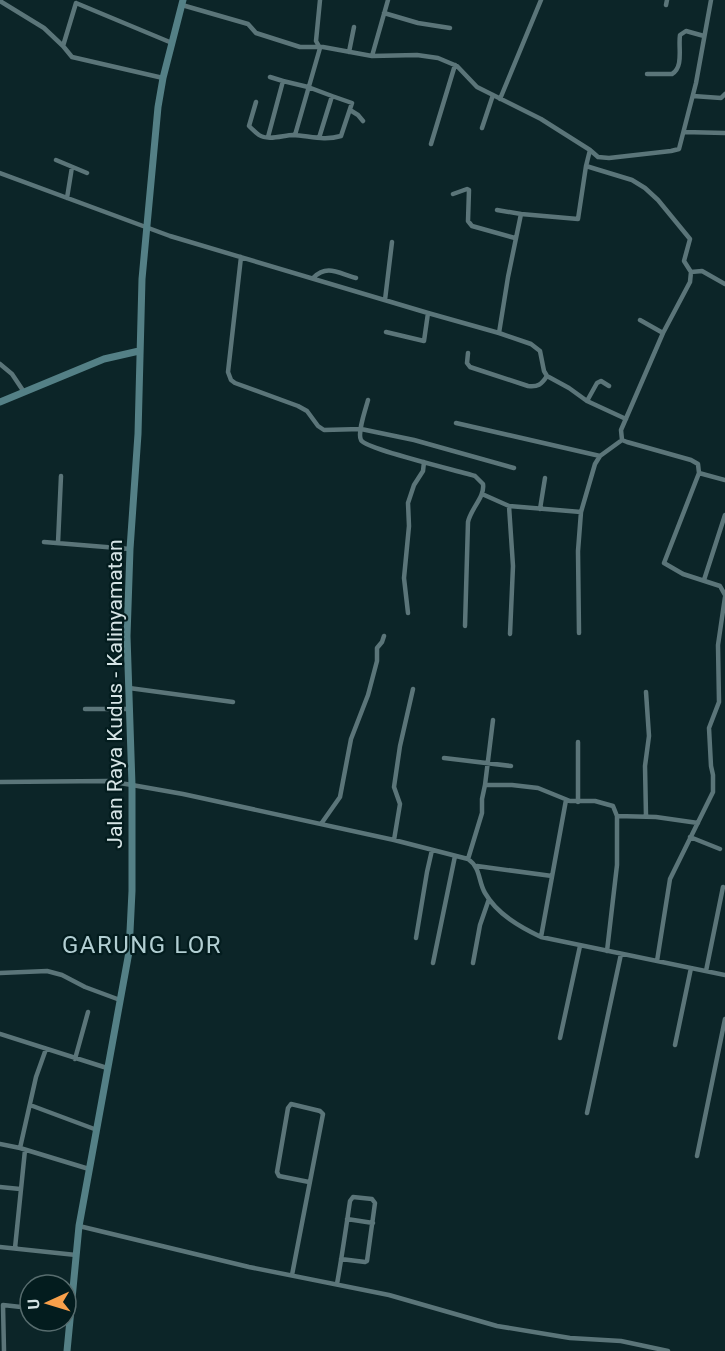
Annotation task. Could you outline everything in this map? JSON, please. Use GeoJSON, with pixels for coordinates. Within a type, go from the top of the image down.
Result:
{"type":"FeatureCollection","features":[{"type":"Feature","properties":{"kind":"main road","name":"Jalan Raya Kudus - Kalinyamatan"},"geometry":{"type":"LineString","coordinates":[[74,1273],[79,1226],[129,952],[132,891],[132,785],[127,636],[138,434],[139,351],[145,228],[163,78],[182,2]]}},
{"type":"Feature","properties":{"kind":"main road"},"geometry":{"type":"LineString","coordinates":[[0,402],[104,359],[139,351]]}},
{"type":"Feature","properties":{"kind":"main road","name":"Jalan Raya Kudus - Kalinyamatan"},"geometry":{"type":"LineString","coordinates":[[67,1351],[68,1333]]}},
{"type":"Feature","properties":{"kind":"street"},"geometry":{"type":"LineString","coordinates":[[11,8],[15,0]]}},
{"type":"Feature","properties":{"kind":"street"},"geometry":{"type":"LineString","coordinates":[[295,135],[320,48],[316,41],[320,0]]}},
{"type":"Feature","properties":{"kind":"street"},"geometry":{"type":"LineString","coordinates":[[372,56],[388,0]]}},
{"type":"Feature","properties":{"kind":"street"},"geometry":{"type":"LineString","coordinates":[[500,99],[541,0]]}},
{"type":"Feature","properties":{"kind":"street"},"geometry":{"type":"LineString","coordinates":[[182,2],[248,24],[261,35],[300,46],[372,56],[428,56],[455,65],[477,87],[541,119],[598,157],[609,158],[671,152],[679,148],[693,96],[711,0]]}},
{"type":"Feature","properties":{"kind":"street"},"geometry":{"type":"LineString","coordinates":[[0,1],[44,28],[72,57],[163,78]]}},
{"type":"Feature","properties":{"kind":"street"},"geometry":{"type":"LineString","coordinates":[[63,46],[76,2],[172,43]]}},
{"type":"Feature","properties":{"kind":"street"},"geometry":{"type":"LineString","coordinates":[[384,13],[450,28]]}},
{"type":"Feature","properties":{"kind":"street"},"geometry":{"type":"LineString","coordinates":[[349,52],[354,27]]}},
{"type":"Feature","properties":{"kind":"street"},"geometry":{"type":"LineString","coordinates":[[647,74],[676,73],[679,67],[680,35],[686,32],[704,36]]}},
{"type":"Feature","properties":{"kind":"street"},"geometry":{"type":"LineString","coordinates":[[431,144],[455,65]]}},
{"type":"Feature","properties":{"kind":"street"},"geometry":{"type":"LineString","coordinates":[[256,102],[249,126],[258,135],[268,137],[295,135],[327,139],[341,136],[352,103],[308,87],[270,77]]}},
{"type":"Feature","properties":{"kind":"street"},"geometry":{"type":"LineString","coordinates":[[268,137],[283,81]]}},
{"type":"Feature","properties":{"kind":"street"},"geometry":{"type":"LineString","coordinates":[[693,96],[721,98],[725,94]]}},
{"type":"Feature","properties":{"kind":"street"},"geometry":{"type":"LineString","coordinates":[[482,128],[493,95]]}},
{"type":"Feature","properties":{"kind":"street"},"geometry":{"type":"LineString","coordinates":[[319,138],[332,96]]}},
{"type":"Feature","properties":{"kind":"street"},"geometry":{"type":"LineString","coordinates":[[350,110],[363,121]]}},
{"type":"Feature","properties":{"kind":"street"},"geometry":{"type":"LineString","coordinates":[[684,132],[725,133]]}},
{"type":"Feature","properties":{"kind":"street"},"geometry":{"type":"LineString","coordinates":[[497,210],[578,219],[589,152]]}},
{"type":"Feature","properties":{"kind":"street"},"geometry":{"type":"LineString","coordinates":[[56,160],[87,173]]}},
{"type":"Feature","properties":{"kind":"street"},"geometry":{"type":"LineString","coordinates":[[586,166],[632,180],[645,188],[658,200],[690,239],[684,261],[691,272],[686,289],[663,333],[621,430],[622,440]]}},
{"type":"Feature","properties":{"kind":"street"},"geometry":{"type":"LineString","coordinates":[[67,198],[72,167]]}},
{"type":"Feature","properties":{"kind":"street"},"geometry":{"type":"LineString","coordinates":[[0,172],[145,228],[531,344],[539,349],[547,376],[587,401],[626,419]]}},
{"type":"Feature","properties":{"kind":"street"},"geometry":{"type":"LineString","coordinates":[[453,194],[469,190],[468,221],[472,226],[515,238]]}},
{"type":"Feature","properties":{"kind":"street"},"geometry":{"type":"LineString","coordinates":[[499,333],[521,214]]}},
{"type":"Feature","properties":{"kind":"street"},"geometry":{"type":"LineString","coordinates":[[385,300],[392,242]]}},
{"type":"Feature","properties":{"kind":"street"},"geometry":{"type":"LineString","coordinates":[[240,257],[228,372],[231,380],[250,390],[298,406],[307,411],[318,426],[324,430],[361,429],[414,440],[514,468]]}},
{"type":"Feature","properties":{"kind":"street"},"geometry":{"type":"LineString","coordinates":[[313,278],[319,272],[326,270],[356,278]]}},
{"type":"Feature","properties":{"kind":"street"},"geometry":{"type":"LineString","coordinates":[[691,272],[702,271],[725,284]]}},
{"type":"Feature","properties":{"kind":"street"},"geometry":{"type":"LineString","coordinates":[[386,332],[424,341],[428,313]]}},
{"type":"Feature","properties":{"kind":"street"},"geometry":{"type":"LineString","coordinates":[[640,321],[663,333]]}},
{"type":"Feature","properties":{"kind":"street"},"geometry":{"type":"LineString","coordinates":[[468,353],[467,363],[470,367],[528,386],[536,387],[542,384],[547,376]]}},
{"type":"Feature","properties":{"kind":"street"},"geometry":{"type":"LineString","coordinates":[[0,364],[12,374],[24,392]]}},
{"type":"Feature","properties":{"kind":"street"},"geometry":{"type":"LineString","coordinates":[[587,401],[597,382],[601,381],[609,386]]}},
{"type":"Feature","properties":{"kind":"street"},"geometry":{"type":"LineString","coordinates":[[368,400],[361,429],[362,443],[475,476],[483,484],[482,494],[468,522],[465,626]]}},
{"type":"Feature","properties":{"kind":"street"},"geometry":{"type":"LineString","coordinates":[[456,423],[600,456]]}},
{"type":"Feature","properties":{"kind":"street"},"geometry":{"type":"LineString","coordinates":[[579,633],[580,512],[592,470],[600,456],[622,440]]}},
{"type":"Feature","properties":{"kind":"street"},"geometry":{"type":"LineString","coordinates":[[622,440],[698,464],[699,473],[664,561],[666,566],[683,574],[720,586],[725,596],[718,651],[719,702],[709,728],[713,792],[670,879],[657,961]]}},
{"type":"Feature","properties":{"kind":"street"},"geometry":{"type":"LineString","coordinates":[[408,613],[404,578],[409,526],[408,502],[423,471],[424,462]]}},
{"type":"Feature","properties":{"kind":"street"},"geometry":{"type":"LineString","coordinates":[[699,473],[725,480]]}},
{"type":"Feature","properties":{"kind":"street"},"geometry":{"type":"LineString","coordinates":[[58,543],[61,476]]}},
{"type":"Feature","properties":{"kind":"street"},"geometry":{"type":"LineString","coordinates":[[540,509],[545,478]]}},
{"type":"Feature","properties":{"kind":"street"},"geometry":{"type":"LineString","coordinates":[[482,494],[509,506],[580,512]]}},
{"type":"Feature","properties":{"kind":"street"},"geometry":{"type":"LineString","coordinates":[[509,506],[513,566],[510,634]]}},
{"type":"Feature","properties":{"kind":"street"},"geometry":{"type":"LineString","coordinates":[[704,580],[725,515]]}},
{"type":"Feature","properties":{"kind":"street"},"geometry":{"type":"LineString","coordinates":[[44,542],[130,549]]}},
{"type":"Feature","properties":{"kind":"street"},"geometry":{"type":"LineString","coordinates":[[321,824],[340,797],[351,739],[363,711],[377,662],[377,648],[384,636]]}},
{"type":"Feature","properties":{"kind":"street"},"geometry":{"type":"LineString","coordinates":[[129,688],[233,702]]}},
{"type":"Feature","properties":{"kind":"street"},"geometry":{"type":"LineString","coordinates":[[394,840],[400,804],[394,787],[400,746],[413,689]]}},
{"type":"Feature","properties":{"kind":"street"},"geometry":{"type":"LineString","coordinates":[[646,692],[649,736],[645,766],[646,816]]}},
{"type":"Feature","properties":{"kind":"street"},"geometry":{"type":"LineString","coordinates":[[85,710],[130,709]]}},
{"type":"Feature","properties":{"kind":"street"},"geometry":{"type":"LineString","coordinates":[[468,859],[482,813],[493,720]]}},
{"type":"Feature","properties":{"kind":"street"},"geometry":{"type":"LineString","coordinates":[[578,742],[578,801]]}},
{"type":"Feature","properties":{"kind":"street"},"geometry":{"type":"LineString","coordinates":[[444,758],[511,766]]}},
{"type":"Feature","properties":{"kind":"street"},"geometry":{"type":"LineString","coordinates":[[0,782],[107,781],[132,785],[394,840],[468,859],[477,866],[552,876]]}},
{"type":"Feature","properties":{"kind":"street"},"geometry":{"type":"LineString","coordinates":[[485,785],[538,788],[566,800],[595,801],[613,806],[617,816],[617,865],[607,951]]}},
{"type":"Feature","properties":{"kind":"street"},"geometry":{"type":"LineString","coordinates":[[541,937],[566,800]]}},
{"type":"Feature","properties":{"kind":"street"},"geometry":{"type":"LineString","coordinates":[[617,816],[646,816],[698,823]]}},
{"type":"Feature","properties":{"kind":"street"},"geometry":{"type":"LineString","coordinates":[[690,837],[720,849]]}},
{"type":"Feature","properties":{"kind":"street"},"geometry":{"type":"LineString","coordinates":[[417,938],[432,850]]}},
{"type":"Feature","properties":{"kind":"street"},"geometry":{"type":"LineString","coordinates":[[434,963],[455,856]]}},
{"type":"Feature","properties":{"kind":"street"},"geometry":{"type":"LineString","coordinates":[[477,866],[481,885],[489,899],[508,918],[541,937],[725,975]]}},
{"type":"Feature","properties":{"kind":"street"},"geometry":{"type":"LineString","coordinates":[[706,971],[723,887]]}},
{"type":"Feature","properties":{"kind":"street"},"geometry":{"type":"LineString","coordinates":[[472,963],[480,925],[489,899]]}},
{"type":"Feature","properties":{"kind":"street"},"geometry":{"type":"LineString","coordinates":[[560,1038],[580,946]]}},
{"type":"Feature","properties":{"kind":"street"},"geometry":{"type":"LineString","coordinates":[[587,1113],[621,954]]}},
{"type":"Feature","properties":{"kind":"street"},"geometry":{"type":"LineString","coordinates":[[675,1045],[691,968]]}},
{"type":"Feature","properties":{"kind":"street"},"geometry":{"type":"LineString","coordinates":[[0,973],[47,971],[62,975],[102,995],[121,1000]]}},
{"type":"Feature","properties":{"kind":"street"},"geometry":{"type":"LineString","coordinates":[[75,1059],[88,1012]]}},
{"type":"Feature","properties":{"kind":"street"},"geometry":{"type":"LineString","coordinates":[[697,1156],[725,1019]]}},
{"type":"Feature","properties":{"kind":"street"},"geometry":{"type":"LineString","coordinates":[[0,1035],[107,1068]]}},
{"type":"Feature","properties":{"kind":"street"},"geometry":{"type":"LineString","coordinates":[[15,1248],[23,1149],[30,1105],[46,1049]]}},
{"type":"Feature","properties":{"kind":"street"},"geometry":{"type":"LineString","coordinates":[[291,1275],[323,1113],[291,1104],[288,1108],[277,1172],[279,1176],[309,1182]]}},
{"type":"Feature","properties":{"kind":"street"},"geometry":{"type":"LineString","coordinates":[[30,1105],[97,1130]]}},
{"type":"Feature","properties":{"kind":"street"},"geometry":{"type":"LineString","coordinates":[[0,1144],[89,1169]]}},
{"type":"Feature","properties":{"kind":"street"},"geometry":{"type":"LineString","coordinates":[[0,1187],[20,1189]]}},
{"type":"Feature","properties":{"kind":"street"},"geometry":{"type":"LineString","coordinates":[[338,1284],[341,1258],[351,1199],[372,1199],[375,1203],[366,1262],[341,1258]]}},
{"type":"Feature","properties":{"kind":"street"},"geometry":{"type":"LineString","coordinates":[[347,1219],[373,1223]]}},
{"type":"Feature","properties":{"kind":"street"},"geometry":{"type":"LineString","coordinates":[[79,1226],[237,1264],[388,1295],[497,1326],[570,1338],[633,1343],[668,1351]]}},
{"type":"Feature","properties":{"kind":"street"},"geometry":{"type":"LineString","coordinates":[[0,1247],[76,1255]]}},
{"type":"Feature","properties":{"kind":"street"},"geometry":{"type":"LineString","coordinates":[[4,1351],[1,1305],[18,1307]]}},
{"type":"Feature","properties":{"kind":"district","name":"GARUNG LOR"},"geometry":{"type":"Point","coordinates":[142,945]}}]}
